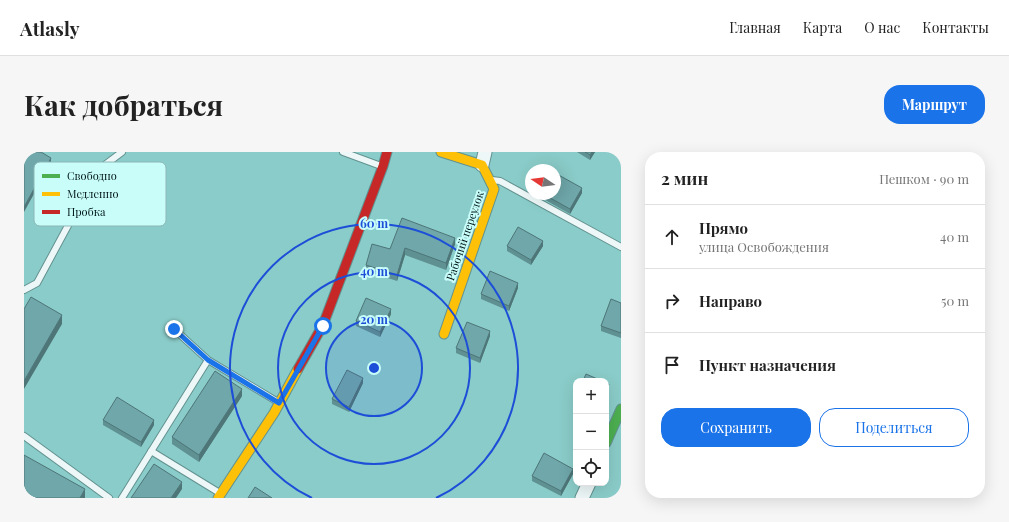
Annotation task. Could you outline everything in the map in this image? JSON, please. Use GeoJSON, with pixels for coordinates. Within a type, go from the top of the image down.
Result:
{"type":"FeatureCollection","features":[{"type":"Feature","properties":{"kind":"main road"},"geometry":{"type":"LineString","coordinates":[[219,496],[279,403],[323,326],[387,152]]}},
{"type":"Feature","properties":{"kind":"main road"},"geometry":{"type":"LineString","coordinates":[[441,152],[482,165]]}},
{"type":"Feature","properties":{"kind":"main road","name":"Рабочий переулок"},"geometry":{"type":"LineString","coordinates":[[444,334],[494,189],[482,165]]}},
{"type":"Feature","properties":{"kind":"main road"},"geometry":{"type":"LineString","coordinates":[[609,436],[621,409]]}},
{"type":"Feature","properties":{"kind":"street"},"geometry":{"type":"LineString","coordinates":[[482,165],[485,152]]}},
{"type":"Feature","properties":{"kind":"street"},"geometry":{"type":"LineString","coordinates":[[582,498],[587,486]]}},
{"type":"Feature","properties":{"kind":"lane"},"geometry":{"type":"LineString","coordinates":[[109,162],[122,152]]}},
{"type":"Feature","properties":{"kind":"lane"},"geometry":{"type":"LineString","coordinates":[[343,152],[383,166]]}},
{"type":"Feature","properties":{"kind":"lane"},"geometry":{"type":"LineString","coordinates":[[490,180],[500,181],[621,247]]}},
{"type":"Feature","properties":{"kind":"lane"},"geometry":{"type":"LineString","coordinates":[[24,290],[37,283],[68,226]]}},
{"type":"Feature","properties":{"kind":"lane"},"geometry":{"type":"LineString","coordinates":[[174,329],[208,360],[279,403]]}},
{"type":"Feature","properties":{"kind":"lane"},"geometry":{"type":"LineString","coordinates":[[122,498],[208,360]]}},
{"type":"Feature","properties":{"kind":"lane"},"geometry":{"type":"LineString","coordinates":[[24,436],[110,498]]}},
{"type":"Feature","properties":{"kind":"lane"},"geometry":{"type":"LineString","coordinates":[[151,451],[219,496]]}},
{"type":"Feature","properties":{"kind":"building"},"geometry":{"type":"Polygon","coordinates":[[[26,152],[41,152],[51,158],[49,162],[34,162],[34,189],[24,207],[24,153],[25,154],[26,152]]]}},
{"type":"Feature","properties":{"kind":"building"},"geometry":{"type":"Polygon","coordinates":[[[585,152],[592,152],[590,155],[585,152]]]}},
{"type":"Feature","properties":{"kind":"building"},"geometry":{"type":"Polygon","coordinates":[[[561,176],[582,188],[570,209],[554,200],[561,200],[561,176]]]}},
{"type":"Feature","properties":{"kind":"building"},"geometry":{"type":"Polygon","coordinates":[[[402,218],[455,238],[446,263],[405,248],[397,275],[366,265],[372,244],[390,249],[402,218]]]}},
{"type":"Feature","properties":{"kind":"building"},"geometry":{"type":"Polygon","coordinates":[[[518,227],[543,241],[531,260],[507,246],[518,227]]]}},
{"type":"Feature","properties":{"kind":"building"},"geometry":{"type":"Polygon","coordinates":[[[490,271],[518,283],[509,306],[481,294],[490,271]]]}},
{"type":"Feature","properties":{"kind":"building"},"geometry":{"type":"Polygon","coordinates":[[[31,297],[62,315],[24,381],[24,309],[31,297]]]}},
{"type":"Feature","properties":{"kind":"building"},"geometry":{"type":"Polygon","coordinates":[[[366,298],[391,309],[380,332],[356,321],[366,298]]]}},
{"type":"Feature","properties":{"kind":"building"},"geometry":{"type":"Polygon","coordinates":[[[611,299],[621,303],[621,333],[601,326],[611,299]]]}},
{"type":"Feature","properties":{"kind":"building"},"geometry":{"type":"Polygon","coordinates":[[[467,322],[490,331],[480,358],[456,348],[467,322]]]}},
{"type":"Feature","properties":{"kind":"building"},"geometry":{"type":"Polygon","coordinates":[[[347,370],[363,378],[349,407],[332,399],[347,370]]]}},
{"type":"Feature","properties":{"kind":"building"},"geometry":{"type":"Polygon","coordinates":[[[215,371],[242,389],[199,455],[172,437],[215,371]]]}},
{"type":"Feature","properties":{"kind":"building"},"geometry":{"type":"Polygon","coordinates":[[[586,374],[595,378],[584,378],[586,374]]]}},
{"type":"Feature","properties":{"kind":"building"},"geometry":{"type":"Polygon","coordinates":[[[117,397],[154,420],[141,442],[103,420],[117,397]]]}},
{"type":"Feature","properties":{"kind":"building"},"geometry":{"type":"Polygon","coordinates":[[[544,453],[573,469],[561,491],[532,476],[544,453]]]}},
{"type":"Feature","properties":{"kind":"building"},"geometry":{"type":"Polygon","coordinates":[[[24,455],[85,489],[80,498],[31,498],[24,494],[24,455]]]}},
{"type":"Feature","properties":{"kind":"building"},"geometry":{"type":"Polygon","coordinates":[[[154,464],[182,482],[171,498],[131,498],[154,464]]]}},
{"type":"Feature","properties":{"kind":"building"},"geometry":{"type":"Polygon","coordinates":[[[255,487],[272,498],[248,498],[255,487]]]}},
{"type":"Feature","properties":{"kind":"traffic: fast"},"geometry":{"type":"LineString","coordinates":[[609,436],[621,409]]}},
{"type":"Feature","properties":{"kind":"traffic: slow"},"geometry":{"type":"LineString","coordinates":[[441,152],[482,165],[494,189],[444,334]]}},
{"type":"Feature","properties":{"kind":"traffic: slow"},"geometry":{"type":"LineString","coordinates":[[218,498],[274,413],[298,369]]}},
{"type":"Feature","properties":{"kind":"traffic: jam"},"geometry":{"type":"LineString","coordinates":[[298,369],[323,325],[387,152]]}},
{"type":"Feature","properties":{"kind":"route"},"geometry":{"type":"LineString","coordinates":[[174,329],[208,360],[279,403],[323,326]]}}]}
